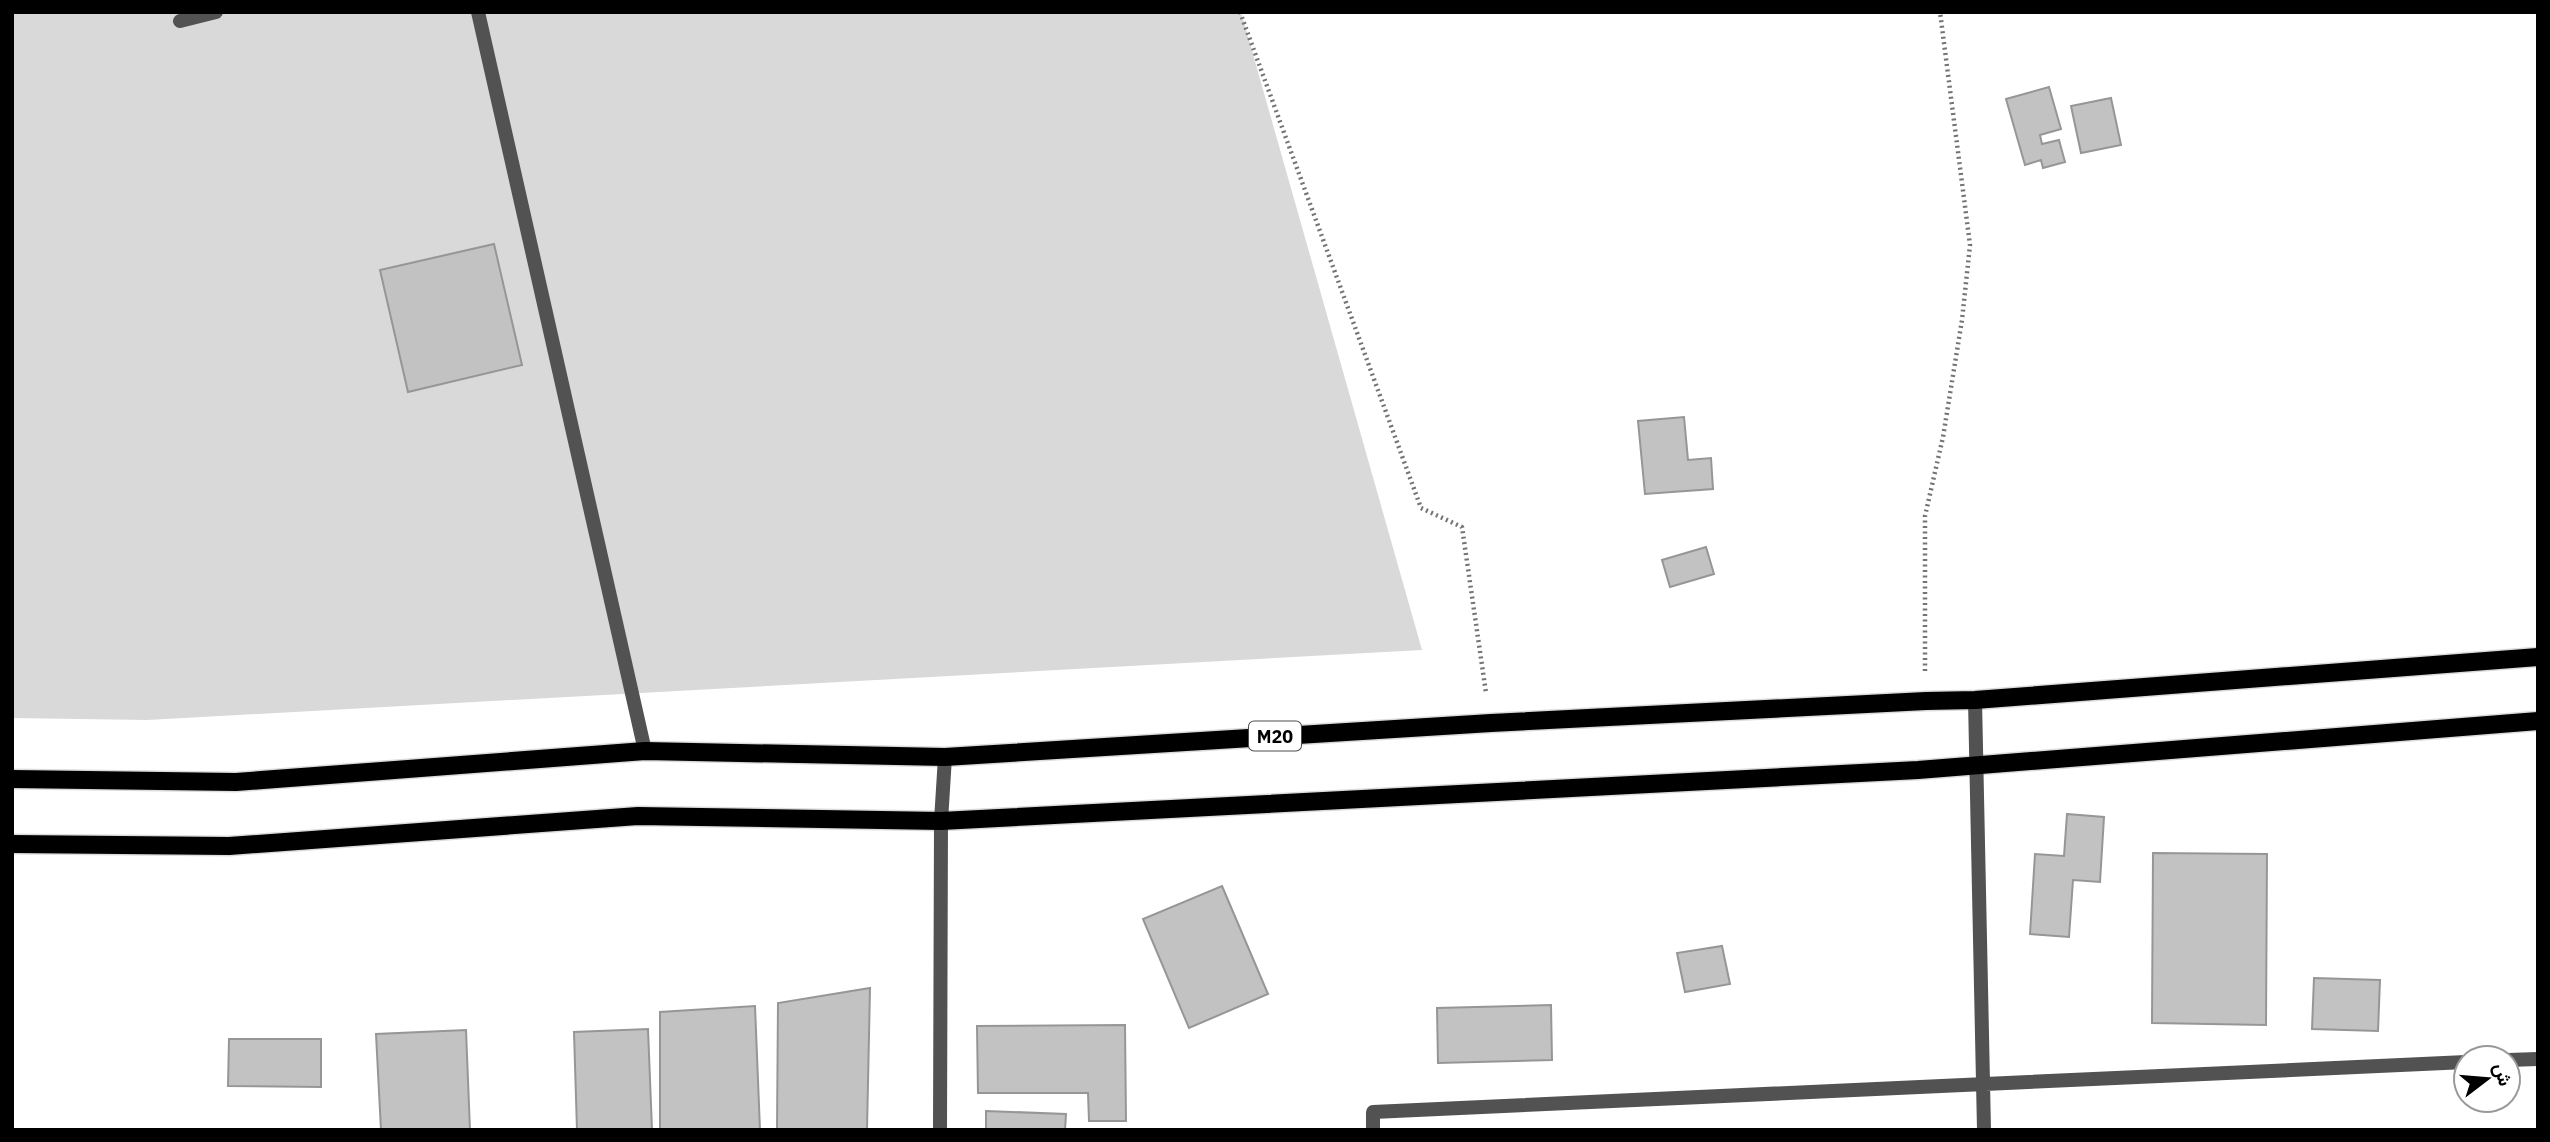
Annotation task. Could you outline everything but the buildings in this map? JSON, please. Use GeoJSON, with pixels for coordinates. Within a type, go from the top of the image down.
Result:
{"type":"FeatureCollection","features":[{"type":"Feature","properties":{"kind":"main road","name":"M20"},"geometry":{"type":"LineString","coordinates":[[12,779],[236,782],[645,751],[945,757],[1490,723],[1975,700],[2538,657]]}},
{"type":"Feature","properties":{"kind":"main road"},"geometry":{"type":"LineString","coordinates":[[12,844],[229,846],[638,816],[941,821],[1890,772],[2538,721]]}},
{"type":"Feature","properties":{"kind":"street"},"geometry":{"type":"LineString","coordinates":[[180,21],[216,12]]}},
{"type":"Feature","properties":{"kind":"street"},"geometry":{"type":"LineString","coordinates":[[478,12],[645,751]]}},
{"type":"Feature","properties":{"kind":"street"},"geometry":{"type":"LineString","coordinates":[[1975,700],[1983,1130]]}},
{"type":"Feature","properties":{"kind":"street"},"geometry":{"type":"LineString","coordinates":[[940,1130],[941,821],[945,757]]}},
{"type":"Feature","properties":{"kind":"street"},"geometry":{"type":"LineString","coordinates":[[1373,1130],[1373,1112],[2452,1063]]}},
{"type":"Feature","properties":{"kind":"path"},"geometry":{"type":"LineString","coordinates":[[1240,12],[1421,508],[1462,527],[1490,723]]}},
{"type":"Feature","properties":{"kind":"path"},"geometry":{"type":"LineString","coordinates":[[1926,701],[1925,516],[1943,437],[1962,320],[1970,245],[1940,12]]}},
{"type":"Feature","properties":{"kind":"shaded area"},"geometry":{"type":"Polygon","coordinates":[[[12,12],[1241,12],[1422,650],[147,720],[12,718],[12,12]]]}}]}
